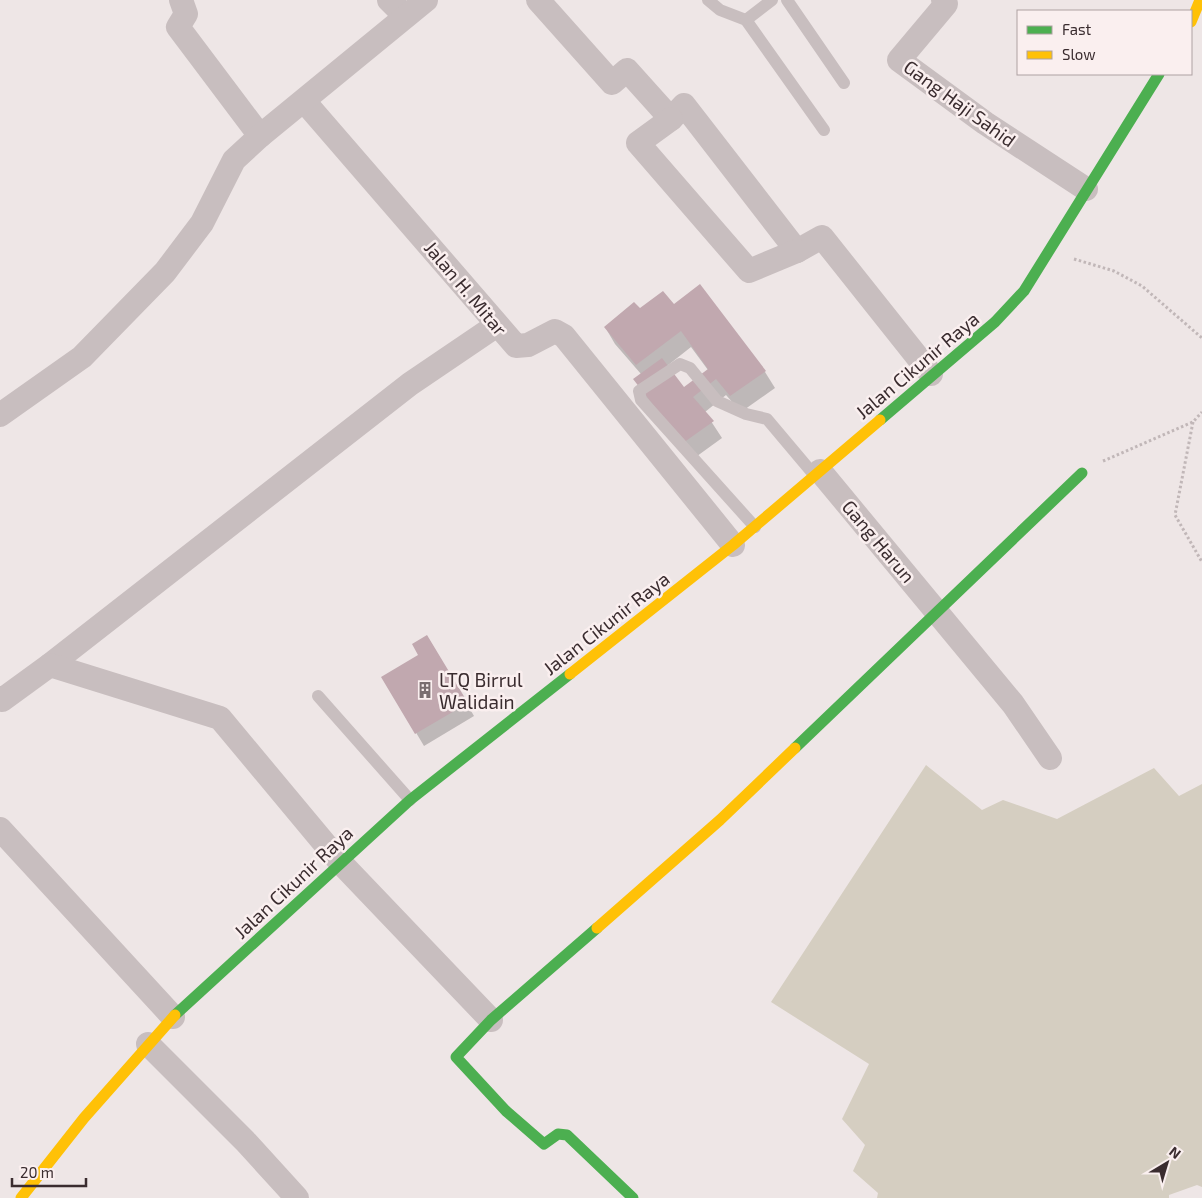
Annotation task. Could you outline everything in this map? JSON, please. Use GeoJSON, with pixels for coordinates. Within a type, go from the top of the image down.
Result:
{"type":"FeatureCollection","features":[{"type":"Feature","properties":{"kind":"street"},"geometry":{"type":"LineString","coordinates":[[181,0],[186,14],[178,27],[260,136]]}},
{"type":"Feature","properties":{"kind":"street"},"geometry":{"type":"LineString","coordinates":[[0,415],[82,357],[165,272],[202,223],[234,160],[260,136],[304,101],[397,8],[426,0]]}},
{"type":"Feature","properties":{"kind":"street"},"geometry":{"type":"LineString","coordinates":[[538,0],[612,83],[627,70],[671,119]]}},
{"type":"Feature","properties":{"kind":"street","name":"Gang Haji Sahid"},"geometry":{"type":"LineString","coordinates":[[943,0],[946,4],[899,60],[985,123],[1086,190]]}},
{"type":"Feature","properties":{"kind":"street"},"geometry":{"type":"LineString","coordinates":[[1192,20],[1200,0]]}},
{"type":"Feature","properties":{"kind":"street","name":"Jalan Cikunir Raya"},"geometry":{"type":"LineString","coordinates":[[21,1198],[84,1118],[173,1017],[340,862],[410,800],[733,545],[931,374],[995,322],[1024,291],[1158,75]]}},
{"type":"Feature","properties":{"kind":"street","name":"Jalan H. Mitar"},"geometry":{"type":"LineString","coordinates":[[304,101],[516,346],[528,345],[554,332],[564,336],[733,545]]}},
{"type":"Feature","properties":{"kind":"street"},"geometry":{"type":"LineString","coordinates":[[797,251],[684,105],[671,119],[638,143],[749,271],[797,251],[822,237],[931,374]]}},
{"type":"Feature","properties":{"kind":"street"},"geometry":{"type":"LineString","coordinates":[[0,698],[2,700],[50,665],[410,384],[497,325]]}},
{"type":"Feature","properties":{"kind":"street","name":"Gang Harun"},"geometry":{"type":"LineString","coordinates":[[817,473],[937,612],[1013,704],[1050,758]]}},
{"type":"Feature","properties":{"kind":"street"},"geometry":{"type":"LineString","coordinates":[[626,1196],[568,1135],[558,1134],[544,1144],[506,1111],[456,1057],[491,1020],[720,820],[1082,473]]}},
{"type":"Feature","properties":{"kind":"street"},"geometry":{"type":"LineString","coordinates":[[50,665],[220,718],[340,862],[491,1020]]}},
{"type":"Feature","properties":{"kind":"street"},"geometry":{"type":"LineString","coordinates":[[0,829],[173,1017]]}},
{"type":"Feature","properties":{"kind":"street"},"geometry":{"type":"LineString","coordinates":[[148,1044],[245,1140],[297,1198]]}},
{"type":"Feature","properties":{"kind":"lane"},"geometry":{"type":"LineString","coordinates":[[708,0],[720,10],[746,20],[824,130]]}},
{"type":"Feature","properties":{"kind":"lane"},"geometry":{"type":"LineString","coordinates":[[746,20],[772,0]]}},
{"type":"Feature","properties":{"kind":"lane"},"geometry":{"type":"LineString","coordinates":[[787,0],[844,83]]}},
{"type":"Feature","properties":{"kind":"lane"},"geometry":{"type":"LineString","coordinates":[[755,526],[641,400],[639,391],[680,364],[690,368],[717,401],[746,414],[767,419],[817,473]]}},
{"type":"Feature","properties":{"kind":"lane"},"geometry":{"type":"LineString","coordinates":[[318,696],[410,800]]}},
{"type":"Feature","properties":{"kind":"path"},"geometry":{"type":"LineString","coordinates":[[1049,252],[1114,271],[1142,286],[1202,338]]}},
{"type":"Feature","properties":{"kind":"path"},"geometry":{"type":"LineString","coordinates":[[1082,473],[1098,463],[1193,422],[1202,412]]}},
{"type":"Feature","properties":{"kind":"path"},"geometry":{"type":"LineString","coordinates":[[1193,422],[1175,515],[1202,562]]}},
{"type":"Feature","properties":{"kind":"shaded area"},"geometry":{"type":"Polygon","coordinates":[[[926,765],[982,810],[1003,800],[1057,819],[1154,768],[1179,796],[1202,784],[1202,1187],[1197,1185],[1169,1195],[1169,1198],[877,1198],[878,1193],[853,1171],[865,1145],[842,1119],[869,1064],[771,1002],[926,765]]]}},
{"type":"Feature","properties":{"kind":"building"},"geometry":{"type":"Polygon","coordinates":[[[700,284],[766,371],[730,396],[716,379],[693,397],[714,421],[683,443],[633,379],[662,358],[684,387],[708,369],[681,331],[636,365],[604,327],[634,302],[640,308],[663,291],[674,304],[700,284]]]}},
{"type":"Feature","properties":{"kind":"building","name":"LTQ Birrul Walidain"},"geometry":{"type":"Polygon","coordinates":[[[427,635],[468,703],[415,734],[381,677],[418,655],[412,644],[427,635]]]}},
{"type":"Feature","properties":{"kind":"traffic: fast"},"geometry":{"type":"LineString","coordinates":[[880,420],[995,322],[1024,291],[1158,75]]}},
{"type":"Feature","properties":{"kind":"traffic: fast"},"geometry":{"type":"LineString","coordinates":[[795,748],[1082,473]]}},
{"type":"Feature","properties":{"kind":"traffic: fast"},"geometry":{"type":"LineString","coordinates":[[175,1015],[410,800],[570,674]]}},
{"type":"Feature","properties":{"kind":"traffic: fast"},"geometry":{"type":"LineString","coordinates":[[597,928],[491,1020],[456,1057],[506,1111],[544,1144],[558,1134],[567,1135],[633,1198]]}},
{"type":"Feature","properties":{"kind":"traffic: slow"},"geometry":{"type":"LineString","coordinates":[[1192,20],[1200,0]]}},
{"type":"Feature","properties":{"kind":"traffic: slow"},"geometry":{"type":"LineString","coordinates":[[570,674],[733,545],[880,420]]}},
{"type":"Feature","properties":{"kind":"traffic: slow"},"geometry":{"type":"LineString","coordinates":[[597,928],[720,820],[795,748]]}},
{"type":"Feature","properties":{"kind":"traffic: slow"},"geometry":{"type":"LineString","coordinates":[[21,1198],[84,1118],[175,1015]]}},
{"type":"Feature","properties":{"kind":"place","name":"LTQ Birrul Walidain"},"geometry":{"type":"Point","coordinates":[425,690]}}]}
